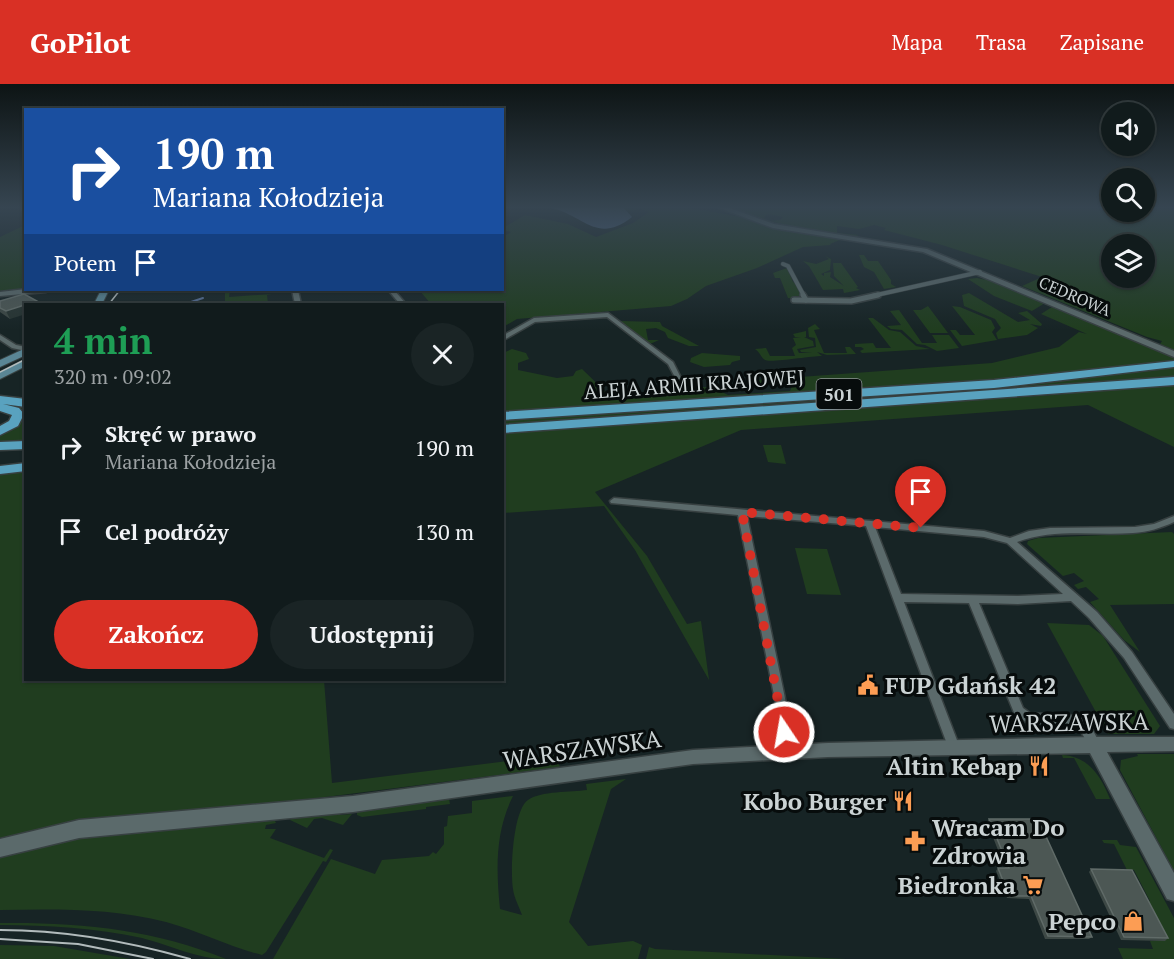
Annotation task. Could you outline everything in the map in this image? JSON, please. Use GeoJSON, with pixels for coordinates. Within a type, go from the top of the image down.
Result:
{"type":"FeatureCollection","features":[{"type":"Feature","properties":{"kind":"main road"},"geometry":{"type":"LineString","coordinates":[[0,364],[24,351]]}},
{"type":"Feature","properties":{"kind":"main road","name":"ALEJA ARMII KRAJOWEJ"},"geometry":{"type":"LineString","coordinates":[[504,416],[994,384],[1099,374],[1174,357]]}},
{"type":"Feature","properties":{"kind":"main road"},"geometry":{"type":"LineString","coordinates":[[0,376],[24,363]]}},
{"type":"Feature","properties":{"kind":"main road","name":"ALEJA ARMII KRAJOWEJ"},"geometry":{"type":"LineString","coordinates":[[504,429],[1174,381]]}},
{"type":"Feature","properties":{"kind":"main road"},"geometry":{"type":"LineString","coordinates":[[0,400],[24,403]]}},
{"type":"Feature","properties":{"kind":"main road"},"geometry":{"type":"LineString","coordinates":[[0,407],[18,414],[14,423],[0,431]]}},
{"type":"Feature","properties":{"kind":"main road"},"geometry":{"type":"LineString","coordinates":[[0,446],[24,445]]}},
{"type":"Feature","properties":{"kind":"main road"},"geometry":{"type":"LineString","coordinates":[[0,459],[24,459]]}},
{"type":"Feature","properties":{"kind":"main road"},"geometry":{"type":"LineString","coordinates":[[0,470],[24,467]]}},
{"type":"Feature","properties":{"kind":"street","name":"CEDROWA"},"geometry":{"type":"LineString","coordinates":[[915,248],[981,272],[1174,357]]}},
{"type":"Feature","properties":{"kind":"street"},"geometry":{"type":"LineString","coordinates":[[783,264],[788,266],[806,300]]}},
{"type":"Feature","properties":{"kind":"street"},"geometry":{"type":"LineString","coordinates":[[794,300],[850,301],[981,272]]}},
{"type":"Feature","properties":{"kind":"street"},"geometry":{"type":"LineString","coordinates":[[2,294],[35,291]]}},
{"type":"Feature","properties":{"kind":"street"},"geometry":{"type":"LineString","coordinates":[[392,291],[402,303]]}},
{"type":"Feature","properties":{"kind":"street"},"geometry":{"type":"LineString","coordinates":[[504,338],[534,320],[608,315],[671,363],[678,378]]}},
{"type":"Feature","properties":{"kind":"street"},"geometry":{"type":"LineString","coordinates":[[0,337],[14,347],[24,350]]}},
{"type":"Feature","properties":{"kind":"street"},"geometry":{"type":"LineString","coordinates":[[614,501],[984,534],[1010,541],[1074,597],[1122,647],[1174,724]]}},
{"type":"Feature","properties":{"kind":"street"},"geometry":{"type":"LineString","coordinates":[[742,512],[781,719],[790,752]]}},
{"type":"Feature","properties":{"kind":"street"},"geometry":{"type":"LineString","coordinates":[[1010,541],[1019,536],[1039,532],[1154,527],[1174,519]]}},
{"type":"Feature","properties":{"kind":"street"},"geometry":{"type":"LineString","coordinates":[[869,524],[954,748]]}},
{"type":"Feature","properties":{"kind":"street"},"geometry":{"type":"LineString","coordinates":[[898,598],[1074,597]]}},
{"type":"Feature","properties":{"kind":"street"},"geometry":{"type":"LineString","coordinates":[[972,599],[1019,711],[1028,718],[1082,721],[1174,892]]}},
{"type":"Feature","properties":{"kind":"street","name":"WARSZAWSKA"},"geometry":{"type":"LineString","coordinates":[[0,848],[79,829],[353,804],[693,757],[790,752],[1174,744]]}},
{"type":"Feature","properties":{"kind":"green space"},"geometry":{"type":"Polygon","coordinates":[[[0,248],[24,248],[24,288],[0,291],[0,248]]]}},
{"type":"Feature","properties":{"kind":"green space"},"geometry":{"type":"Polygon","coordinates":[[[504,248],[801,248],[757,268],[706,286],[687,299],[671,306],[517,319],[504,326],[504,303],[430,303],[420,291],[504,291],[504,248]]]}},
{"type":"Feature","properties":{"kind":"green space"},"geometry":{"type":"Polygon","coordinates":[[[951,248],[1101,248],[1101,288],[1155,288],[1155,248],[1174,248],[1174,350],[1160,344],[1162,341],[1022,286],[1042,277],[951,248]]]}},
{"type":"Feature","properties":{"kind":"green space"},"geometry":{"type":"Polygon","coordinates":[[[859,255],[864,255],[868,261],[878,261],[891,280],[891,284],[896,287],[884,289],[874,272],[864,267],[859,255]]]}},
{"type":"Feature","properties":{"kind":"green space"},"geometry":{"type":"Polygon","coordinates":[[[825,256],[831,259],[830,270],[821,274],[824,276],[824,273],[831,272],[830,277],[844,286],[834,276],[833,263],[841,263],[858,287],[856,288],[860,290],[844,293],[843,289],[823,290],[809,266],[803,261],[816,264],[829,259],[825,256]]]}},
{"type":"Feature","properties":{"kind":"green space"},"geometry":{"type":"Polygon","coordinates":[[[787,268],[804,299],[788,298],[780,278],[775,278],[773,273],[787,268]]]}},
{"type":"Feature","properties":{"kind":"green space"},"geometry":{"type":"Polygon","coordinates":[[[975,275],[980,275],[1045,303],[1032,311],[994,296],[968,279],[986,280],[975,275]]]}},
{"type":"Feature","properties":{"kind":"green space"},"geometry":{"type":"Polygon","coordinates":[[[225,291],[230,291],[229,297],[272,294],[267,295],[268,303],[225,303],[225,291]]]}},
{"type":"Feature","properties":{"kind":"green space"},"geometry":{"type":"Polygon","coordinates":[[[969,293],[1018,322],[1030,320],[1018,313],[1027,311],[1042,324],[1041,326],[1030,324],[1038,328],[1027,335],[998,339],[996,333],[1001,328],[995,319],[964,306],[962,295],[969,293]]]}},
{"type":"Feature","properties":{"kind":"green space"},"geometry":{"type":"Polygon","coordinates":[[[928,306],[948,333],[930,333],[913,310],[921,310],[928,306]]]}},
{"type":"Feature","properties":{"kind":"green space"},"geometry":{"type":"Polygon","coordinates":[[[952,306],[991,320],[995,328],[992,332],[997,340],[962,346],[950,330],[956,330],[960,335],[975,335],[952,306]]]}},
{"type":"Feature","properties":{"kind":"green space"},"geometry":{"type":"Polygon","coordinates":[[[1052,307],[1174,358],[1174,360],[1016,380],[504,413],[504,353],[512,349],[526,353],[529,359],[518,363],[518,370],[557,378],[573,376],[576,371],[582,369],[611,397],[705,387],[728,395],[790,391],[793,383],[760,385],[758,380],[992,363],[1059,347],[1079,332],[1087,334],[1041,314],[1052,307]]]}},
{"type":"Feature","properties":{"kind":"green space"},"geometry":{"type":"Polygon","coordinates":[[[899,310],[922,343],[937,343],[932,335],[949,335],[959,348],[937,351],[917,344],[902,330],[891,329],[887,326],[901,325],[890,311],[899,310]]]}},
{"type":"Feature","properties":{"kind":"green space"},"geometry":{"type":"Polygon","coordinates":[[[868,318],[873,318],[889,330],[900,332],[916,346],[930,349],[862,353],[860,351],[864,349],[855,347],[855,344],[873,343],[876,348],[891,348],[868,318]]]}},
{"type":"Feature","properties":{"kind":"green space"},"geometry":{"type":"Polygon","coordinates":[[[620,321],[660,322],[662,326],[699,346],[689,346],[668,338],[665,332],[656,328],[646,329],[648,340],[659,340],[650,344],[620,321]]]}},
{"type":"Feature","properties":{"kind":"green space"},"geometry":{"type":"Polygon","coordinates":[[[815,324],[820,329],[814,330],[824,353],[847,353],[845,347],[850,347],[856,354],[827,355],[817,352],[822,356],[768,361],[755,349],[766,348],[770,356],[795,356],[792,348],[796,345],[793,338],[801,337],[795,337],[793,334],[806,331],[806,337],[804,337],[813,341],[814,346],[797,349],[799,353],[812,353],[800,350],[816,347],[815,338],[809,337],[808,328],[815,324]]]}},
{"type":"Feature","properties":{"kind":"green space"},"geometry":{"type":"Polygon","coordinates":[[[702,353],[740,356],[740,360],[730,365],[704,367],[690,362],[691,358],[702,353]]]}},
{"type":"Feature","properties":{"kind":"green space"},"geometry":{"type":"Polygon","coordinates":[[[1174,366],[1174,378],[504,426],[504,419],[1034,383],[1174,366]]]}},
{"type":"Feature","properties":{"kind":"green space"},"geometry":{"type":"Polygon","coordinates":[[[1174,384],[1174,447],[1088,405],[741,430],[595,492],[647,556],[687,624],[701,621],[709,680],[635,550],[604,506],[504,513],[504,432],[1053,395],[1174,384]]]}},
{"type":"Feature","properties":{"kind":"green space"},"geometry":{"type":"Polygon","coordinates":[[[0,402],[24,407],[24,441],[0,441],[0,435],[23,414],[17,407],[0,405],[0,402]]]}},
{"type":"Feature","properties":{"kind":"green space"},"geometry":{"type":"Polygon","coordinates":[[[763,445],[781,445],[786,464],[768,462],[763,445]]]}},
{"type":"Feature","properties":{"kind":"green space"},"geometry":{"type":"Polygon","coordinates":[[[24,469],[24,681],[324,681],[332,783],[556,755],[560,767],[294,801],[90,818],[0,838],[0,471],[24,469]]]}},
{"type":"Feature","properties":{"kind":"green space"},"geometry":{"type":"Polygon","coordinates":[[[1172,532],[1174,534],[1174,604],[1110,605],[1140,652],[1124,640],[1090,602],[1099,599],[1086,587],[1078,589],[1074,585],[1084,581],[1074,573],[1063,576],[1027,544],[1028,541],[1038,538],[1172,532]]]}},
{"type":"Feature","properties":{"kind":"green space"},"geometry":{"type":"Polygon","coordinates":[[[795,548],[827,549],[841,595],[807,594],[795,548]]]}},
{"type":"Feature","properties":{"kind":"green space"},"geometry":{"type":"Polygon","coordinates":[[[1047,623],[1089,625],[1103,636],[1160,726],[1154,734],[1108,734],[1047,623]]]}},
{"type":"Feature","properties":{"kind":"green space"},"geometry":{"type":"Polygon","coordinates":[[[1137,754],[1174,754],[1174,871],[1120,770],[1121,760],[1138,756],[1137,754]]]}},
{"type":"Feature","properties":{"kind":"green space"},"geometry":{"type":"Polygon","coordinates":[[[1062,755],[1071,756],[1086,763],[1098,775],[1110,799],[1096,799],[1074,758],[1063,758],[1062,755]]]}},
{"type":"Feature","properties":{"kind":"green space"},"geometry":{"type":"Polygon","coordinates":[[[626,779],[611,789],[569,922],[588,946],[633,941],[642,945],[638,959],[273,959],[331,859],[375,874],[382,860],[429,856],[433,852],[436,854],[444,844],[444,827],[447,826],[448,816],[472,813],[472,801],[513,796],[503,823],[498,851],[500,909],[522,915],[514,892],[512,869],[516,828],[523,806],[528,800],[540,795],[587,790],[586,784],[626,779]]]}},
{"type":"Feature","properties":{"kind":"green space"},"geometry":{"type":"Polygon","coordinates":[[[449,799],[450,804],[362,817],[357,815],[357,810],[449,799]]]}},
{"type":"Feature","properties":{"kind":"green space"},"geometry":{"type":"Polygon","coordinates":[[[340,811],[340,815],[352,814],[343,825],[322,818],[314,819],[307,828],[290,820],[292,817],[340,811]]]}},
{"type":"Feature","properties":{"kind":"green space"},"geometry":{"type":"Polygon","coordinates":[[[274,819],[276,823],[266,825],[265,829],[276,829],[270,838],[324,858],[330,849],[333,850],[326,862],[323,861],[262,955],[146,917],[83,910],[0,910],[0,853],[64,839],[274,819]]]}},
{"type":"Feature","properties":{"kind":"green space"},"geometry":{"type":"Polygon","coordinates":[[[1102,840],[1117,840],[1120,845],[1136,847],[1174,918],[1174,959],[1123,959],[1118,948],[1153,949],[1150,941],[1164,940],[1144,902],[1150,901],[1134,870],[1127,870],[1114,844],[1104,843],[1102,840]]]}},
{"type":"Feature","properties":{"kind":"green space"},"geometry":{"type":"Polygon","coordinates":[[[0,923],[58,924],[115,929],[171,941],[226,959],[205,957],[142,938],[89,929],[0,925],[0,923]]]}},
{"type":"Feature","properties":{"kind":"green space"},"geometry":{"type":"Polygon","coordinates":[[[0,945],[54,946],[130,959],[0,959],[0,945]]]}},
{"type":"Feature","properties":{"kind":"green space"},"geometry":{"type":"Polygon","coordinates":[[[649,947],[655,949],[846,959],[646,959],[649,947]]]}},
{"type":"Feature","properties":{"kind":"building"},"geometry":{"type":"Polygon","coordinates":[[[24,294],[37,301],[24,303],[24,305],[6,311],[0,308],[0,301],[24,294]]]}},
{"type":"Feature","properties":{"kind":"building","name":"Biedronka"},"geometry":{"type":"Polygon","coordinates":[[[989,819],[1038,819],[1092,937],[1048,936],[1031,896],[1009,896],[998,868],[1009,868],[989,819]]]}},
{"type":"Feature","properties":{"kind":"building","name":"Pepco"},"geometry":{"type":"Polygon","coordinates":[[[1091,869],[1132,870],[1168,938],[1124,937],[1091,869]]]}},
{"type":"Feature","properties":{"kind":"waterway"},"geometry":{"type":"LineString","coordinates":[[188,303],[203,298]]}},
{"type":"Feature","properties":{"kind":"tram line"},"geometry":{"type":"LineString","coordinates":[[110,303],[119,291]]}},
{"type":"Feature","properties":{"kind":"tram line"},"geometry":{"type":"LineString","coordinates":[[0,372],[24,360]]}},
{"type":"Feature","properties":{"kind":"tram line"},"geometry":{"type":"LineString","coordinates":[[0,930],[72,934],[143,947],[190,959]]}},
{"type":"Feature","properties":{"kind":"tram line"},"geometry":{"type":"LineString","coordinates":[[0,939],[78,944],[153,959]]}},
{"type":"Feature","properties":{"kind":"place","name":"FUP Gdańsk 42"},"geometry":{"type":"Point","coordinates":[868,685]}},
{"type":"Feature","properties":{"kind":"place","name":"Altin Kebap"},"geometry":{"type":"Point","coordinates":[1039,766]}},
{"type":"Feature","properties":{"kind":"place","name":"Kobo Burger"},"geometry":{"type":"Point","coordinates":[903,801]}},
{"type":"Feature","properties":{"kind":"place","name":"Wracam Do Zdrowia"},"geometry":{"type":"Point","coordinates":[915,841]}},
{"type":"Feature","properties":{"kind":"place","name":"Biedronka"},"geometry":{"type":"Point","coordinates":[1033,885]}},
{"type":"Feature","properties":{"kind":"place","name":"Pepco"},"geometry":{"type":"Point","coordinates":[1133,921]}},
{"type":"Feature","properties":{"kind":"route"},"geometry":{"type":"LineString","coordinates":[[784,732],[742,512],[921,528]]}}]}
